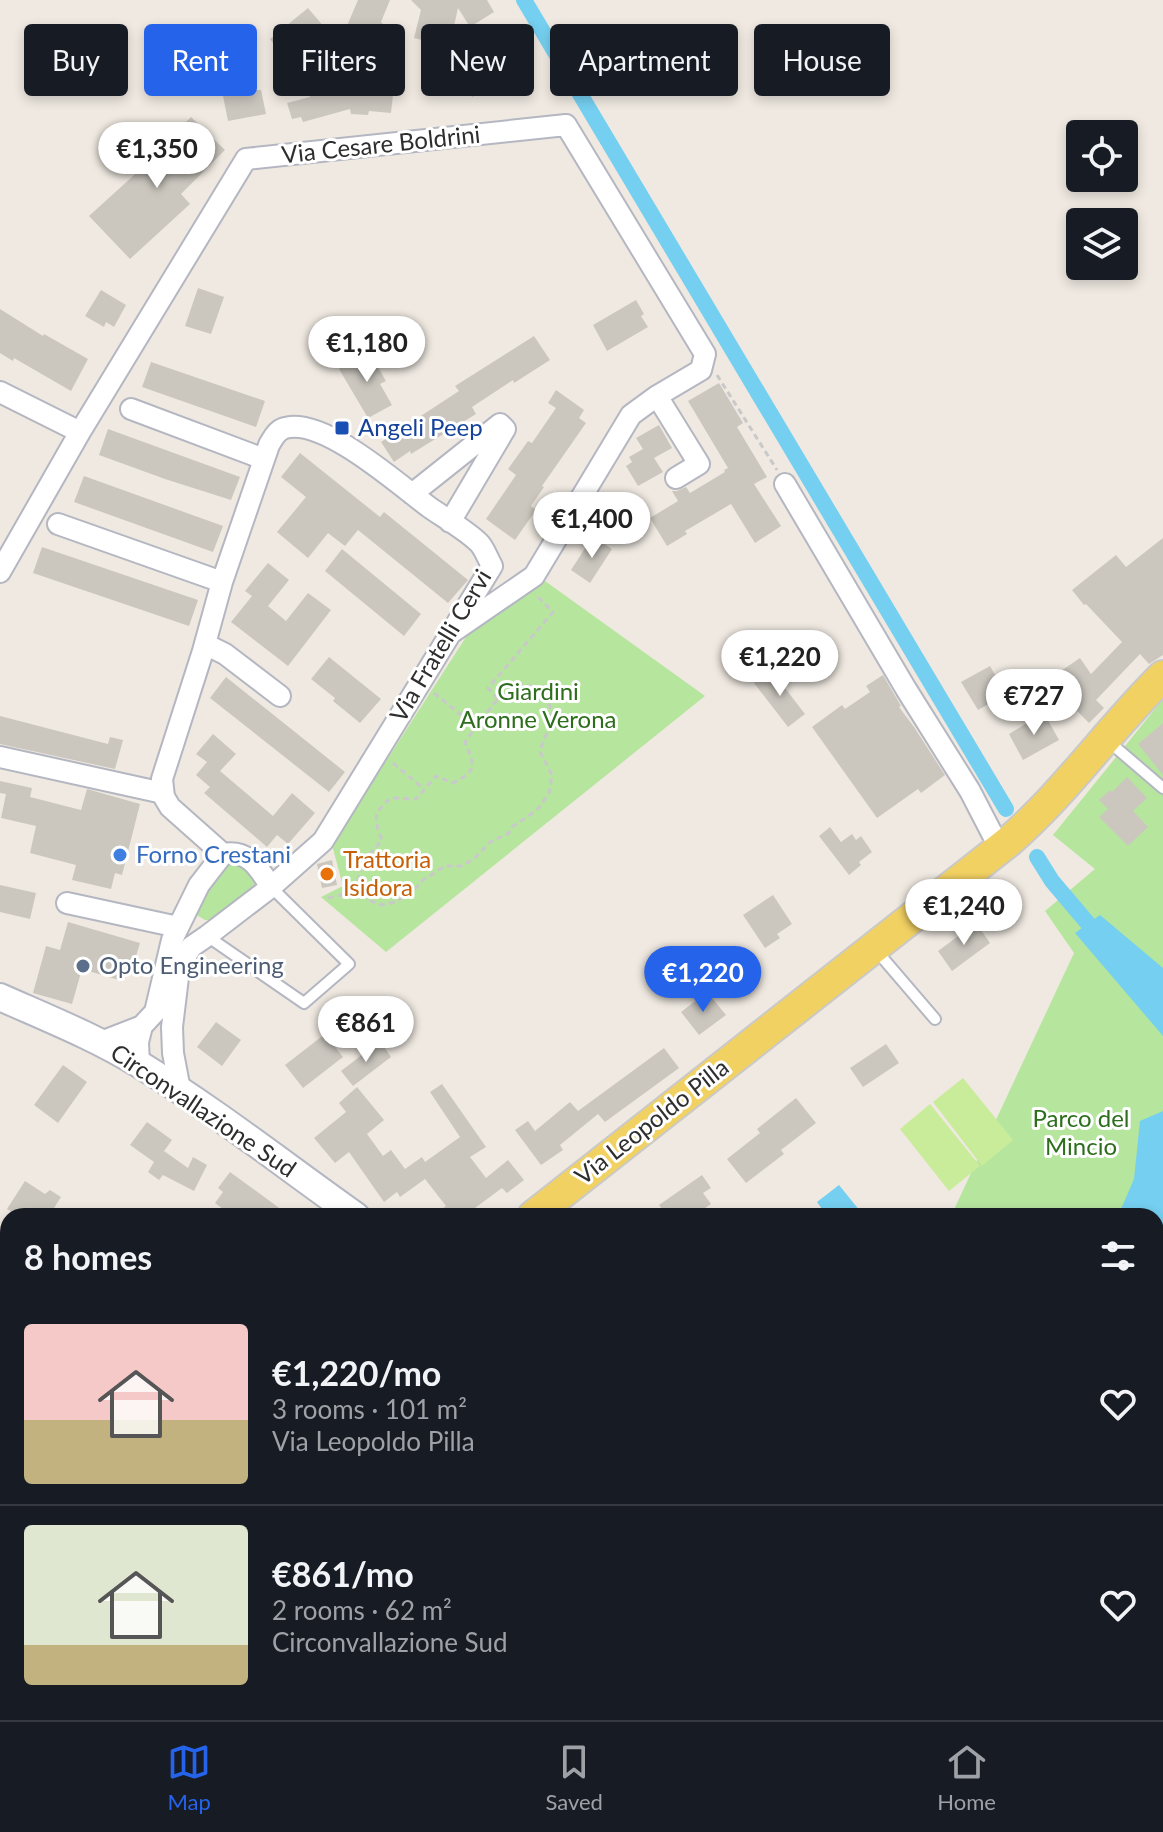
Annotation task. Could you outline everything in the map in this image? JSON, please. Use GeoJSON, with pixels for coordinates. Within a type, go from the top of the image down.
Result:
{"type":"FeatureCollection","features":[{"type":"Feature","properties":{"kind":"main road","name":"Via Leopoldo Pilla"},"geometry":{"type":"LineString","coordinates":[[543,1208],[1004,846],[1038,815],[1163,676]]}},
{"type":"Feature","properties":{"kind":"main road","name":"Circonvallazione Sud"},"geometry":{"type":"LineString","coordinates":[[0,997],[101,1042],[139,1064],[345,1208]]}},
{"type":"Feature","properties":{"kind":"main road"},"geometry":{"type":"LineString","coordinates":[[533,1208],[574,1183]]}},
{"type":"Feature","properties":{"kind":"street","name":"Via Cesare Boldrini"},"geometry":{"type":"LineString","coordinates":[[0,572],[80,432],[246,159],[566,125],[705,354]]}},
{"type":"Feature","properties":{"kind":"street"},"geometry":{"type":"LineString","coordinates":[[451,633],[533,583],[631,415],[701,370],[705,354]]}},
{"type":"Feature","properties":{"kind":"street"},"geometry":{"type":"LineString","coordinates":[[0,392],[80,432]]}},
{"type":"Feature","properties":{"kind":"street"},"geometry":{"type":"LineString","coordinates":[[657,396],[699,464],[676,478]]}},
{"type":"Feature","properties":{"kind":"street"},"geometry":{"type":"LineString","coordinates":[[131,409],[264,459],[222,582],[162,779],[163,793],[170,807],[223,854]]}},
{"type":"Feature","properties":{"kind":"street"},"geometry":{"type":"LineString","coordinates":[[412,494],[500,424],[505,429],[450,522]]}},
{"type":"Feature","properties":{"kind":"street","name":"Via Fratelli Cervi"},"geometry":{"type":"LineString","coordinates":[[180,1090],[172,1027],[179,969],[191,947],[271,887],[323,841],[492,566],[479,543],[338,441],[320,433],[290,427],[275,435],[264,459]]}},
{"type":"Feature","properties":{"kind":"street"},"geometry":{"type":"LineString","coordinates":[[785,484],[906,689],[1004,846]]}},
{"type":"Feature","properties":{"kind":"street"},"geometry":{"type":"LineString","coordinates":[[58,524],[222,582]]}},
{"type":"Feature","properties":{"kind":"street"},"geometry":{"type":"LineString","coordinates":[[492,566],[533,583]]}},
{"type":"Feature","properties":{"kind":"street"},"geometry":{"type":"LineString","coordinates":[[205,644],[225,654],[280,696]]}},
{"type":"Feature","properties":{"kind":"street"},"geometry":{"type":"LineString","coordinates":[[0,757],[163,793]]}},
{"type":"Feature","properties":{"kind":"street"},"geometry":{"type":"LineString","coordinates":[[101,1042],[142,1026],[155,1012],[172,940],[199,885],[223,854],[233,852],[245,855],[260,868],[271,887]]}},
{"type":"Feature","properties":{"kind":"street"},"geometry":{"type":"LineString","coordinates":[[67,903],[178,927]]}},
{"type":"Feature","properties":{"kind":"street"},"geometry":{"type":"LineString","coordinates":[[139,1064],[138,1042],[142,1026]]}},
{"type":"Feature","properties":{"kind":"street"},"geometry":{"type":"LineString","coordinates":[[139,1064],[157,1049],[172,1027]]}},
{"type":"Feature","properties":{"kind":"lane"},"geometry":{"type":"LineString","coordinates":[[1105,738],[1163,788]]}},
{"type":"Feature","properties":{"kind":"lane"},"geometry":{"type":"LineString","coordinates":[[207,936],[304,1003],[349,964],[271,887]]}},
{"type":"Feature","properties":{"kind":"lane"},"geometry":{"type":"LineString","coordinates":[[873,947],[935,1019]]}},
{"type":"Feature","properties":{"kind":"path"},"geometry":{"type":"LineString","coordinates":[[705,354],[785,484]]}},
{"type":"Feature","properties":{"kind":"path"},"geometry":{"type":"LineString","coordinates":[[498,699],[488,688],[553,612],[533,583]]}},
{"type":"Feature","properties":{"kind":"path"},"geometry":{"type":"LineString","coordinates":[[517,685],[532,686],[548,699],[551,713],[549,728],[540,752],[552,775],[544,802],[512,827],[509,833],[490,842],[474,859],[461,866],[445,866],[395,902],[382,905],[368,900],[360,891],[358,880],[361,864],[382,840],[376,827],[376,816],[382,806],[391,798],[416,799],[436,776],[453,783],[463,778],[473,767],[474,758],[465,742],[498,699],[517,685]]}},
{"type":"Feature","properties":{"kind":"path"},"geometry":{"type":"LineString","coordinates":[[431,691],[476,727]]}},
{"type":"Feature","properties":{"kind":"path"},"geometry":{"type":"LineString","coordinates":[[388,759],[424,789]]}},
{"type":"Feature","properties":{"kind":"path"},"geometry":{"type":"LineString","coordinates":[[328,898],[360,891]]}},
{"type":"Feature","properties":{"kind":"green space","name":"Giardini Aronne Verona"},"geometry":{"type":"Polygon","coordinates":[[[545,581],[705,696],[386,952],[321,897],[343,886],[332,845],[466,637],[545,581]]]}},
{"type":"Feature","properties":{"kind":"green space","name":"Parco del Mincio"},"geometry":{"type":"Polygon","coordinates":[[[1163,699],[1163,1208],[955,1208],[1074,953],[1045,911],[1095,869],[1053,835],[1163,699]]]}},
{"type":"Feature","properties":{"kind":"green space"},"geometry":{"type":"Polygon","coordinates":[[[229,859],[252,871],[255,884],[211,920],[205,920],[195,914],[216,869],[229,859]]]}},
{"type":"Feature","properties":{"kind":"green space"},"geometry":{"type":"Polygon","coordinates":[[[963,1078],[1013,1140],[982,1166],[933,1102],[963,1078]]]}},
{"type":"Feature","properties":{"kind":"green space"},"geometry":{"type":"Polygon","coordinates":[[[930,1104],[980,1166],[949,1191],[900,1129],[930,1104]]]}},
{"type":"Feature","properties":{"kind":"water"},"geometry":{"type":"Polygon","coordinates":[[[1100,915],[1163,968],[1163,1036],[1075,933],[1100,915]]]}},
{"type":"Feature","properties":{"kind":"water"},"geometry":{"type":"Polygon","coordinates":[[[1163,1111],[1163,1208],[1121,1208],[1134,1179],[1140,1121],[1163,1111]]]}},
{"type":"Feature","properties":{"kind":"water"},"geometry":{"type":"Polygon","coordinates":[[[839,1185],[858,1208],[821,1208],[817,1202],[839,1185]]]}},
{"type":"Feature","properties":{"kind":"building"},"geometry":{"type":"Polygon","coordinates":[[[358,0],[390,0],[381,22],[383,24],[348,24],[358,0]]]}},
{"type":"Feature","properties":{"kind":"building"},"geometry":{"type":"Polygon","coordinates":[[[411,0],[487,0],[494,12],[475,24],[468,24],[458,8],[454,24],[421,24],[421,40],[414,38],[421,10],[411,0]]]}},
{"type":"Feature","properties":{"kind":"building"},"geometry":{"type":"Polygon","coordinates":[[[308,8],[322,24],[288,24],[308,8]]]}},
{"type":"Feature","properties":{"kind":"building"},"geometry":{"type":"Polygon","coordinates":[[[257,90],[261,90],[266,114],[228,121],[223,96],[257,96],[257,90]]]}},
{"type":"Feature","properties":{"kind":"building"},"geometry":{"type":"Polygon","coordinates":[[[393,96],[391,113],[369,111],[368,115],[351,114],[350,109],[303,122],[301,117],[292,119],[287,103],[310,97],[393,96]]]}},
{"type":"Feature","properties":{"kind":"building"},"geometry":{"type":"Polygon","coordinates":[[[191,117],[225,150],[181,194],[190,204],[130,259],[89,216],[165,147],[163,145],[191,117]]]}},
{"type":"Feature","properties":{"kind":"building"},"geometry":{"type":"Polygon","coordinates":[[[198,288],[224,297],[211,334],[185,326],[198,288]]]}},
{"type":"Feature","properties":{"kind":"building"},"geometry":{"type":"Polygon","coordinates":[[[101,290],[126,305],[114,327],[106,322],[104,327],[85,316],[101,290]]]}},
{"type":"Feature","properties":{"kind":"building"},"geometry":{"type":"Polygon","coordinates":[[[636,300],[648,327],[607,351],[593,325],[636,300]]]}},
{"type":"Feature","properties":{"kind":"building"},"geometry":{"type":"Polygon","coordinates":[[[0,309],[88,359],[71,391],[0,353],[0,309]]]}},
{"type":"Feature","properties":{"kind":"building"},"geometry":{"type":"Polygon","coordinates":[[[534,336],[550,360],[472,407],[476,414],[394,462],[381,442],[459,391],[455,386],[534,336]]]}},
{"type":"Feature","properties":{"kind":"building"},"geometry":{"type":"Polygon","coordinates":[[[369,352],[386,381],[380,384],[392,405],[368,418],[339,369],[369,352]]]}},
{"type":"Feature","properties":{"kind":"building"},"geometry":{"type":"Polygon","coordinates":[[[151,362],[265,401],[256,427],[142,387],[151,362]]]}},
{"type":"Feature","properties":{"kind":"building"},"geometry":{"type":"Polygon","coordinates":[[[719,383],[743,423],[737,427],[767,477],[754,484],[781,526],[755,543],[731,504],[685,531],[687,534],[667,546],[650,518],[678,501],[672,491],[686,487],[690,493],[728,468],[688,401],[719,383]]]}},
{"type":"Feature","properties":{"kind":"building"},"geometry":{"type":"Polygon","coordinates":[[[556,390],[584,410],[579,418],[586,423],[542,486],[531,506],[536,510],[515,540],[486,519],[516,475],[508,469],[528,441],[532,443],[556,408],[548,403],[556,390]]]}},
{"type":"Feature","properties":{"kind":"building"},"geometry":{"type":"Polygon","coordinates":[[[659,425],[672,448],[654,458],[663,472],[638,486],[626,466],[632,462],[629,457],[643,449],[636,438],[659,425]]]}},
{"type":"Feature","properties":{"kind":"building"},"geometry":{"type":"Polygon","coordinates":[[[108,429],[240,477],[231,500],[99,455],[108,429]]]}},
{"type":"Feature","properties":{"kind":"building"},"geometry":{"type":"Polygon","coordinates":[[[300,453],[380,517],[384,512],[468,580],[448,603],[358,530],[345,546],[328,533],[308,558],[277,532],[306,497],[281,477],[300,453]]]}},
{"type":"Feature","properties":{"kind":"building"},"geometry":{"type":"Polygon","coordinates":[[[84,476],[223,526],[213,552],[74,502],[84,476]]]}},
{"type":"Feature","properties":{"kind":"building"},"geometry":{"type":"Polygon","coordinates":[[[593,536],[612,549],[590,583],[571,570],[593,536]]]}},
{"type":"Feature","properties":{"kind":"building"},"geometry":{"type":"Polygon","coordinates":[[[1163,538],[1163,655],[1149,664],[1140,654],[1096,700],[1104,708],[1089,723],[1062,696],[1045,706],[1039,695],[1047,691],[1040,679],[1051,674],[1052,677],[1080,658],[1091,674],[1122,642],[1072,590],[1116,555],[1126,567],[1163,538]]]}},
{"type":"Feature","properties":{"kind":"building"},"geometry":{"type":"Polygon","coordinates":[[[42,547],[198,600],[189,626],[33,573],[42,547]]]}},
{"type":"Feature","properties":{"kind":"building"},"geometry":{"type":"Polygon","coordinates":[[[342,549],[421,614],[404,636],[325,571],[342,549]]]}},
{"type":"Feature","properties":{"kind":"building"},"geometry":{"type":"Polygon","coordinates":[[[268,563],[289,580],[268,606],[286,621],[308,593],[331,610],[288,666],[231,622],[252,596],[245,591],[268,563]]]}},
{"type":"Feature","properties":{"kind":"building"},"geometry":{"type":"Polygon","coordinates":[[[329,657],[381,699],[360,723],[311,679],[329,657]]]}},
{"type":"Feature","properties":{"kind":"building"},"geometry":{"type":"Polygon","coordinates":[[[990,666],[1006,694],[978,710],[961,682],[990,666]]]}},
{"type":"Feature","properties":{"kind":"building"},"geometry":{"type":"Polygon","coordinates":[[[771,670],[805,714],[788,727],[754,683],[771,670]]]}},
{"type":"Feature","properties":{"kind":"building"},"geometry":{"type":"Polygon","coordinates":[[[883,675],[899,707],[945,775],[921,793],[918,789],[877,818],[812,727],[842,705],[845,709],[870,692],[866,686],[883,675]]]}},
{"type":"Feature","properties":{"kind":"building"},"geometry":{"type":"Polygon","coordinates":[[[226,677],[345,772],[329,792],[210,698],[226,677]]]}},
{"type":"Feature","properties":{"kind":"building"},"geometry":{"type":"Polygon","coordinates":[[[1044,713],[1059,740],[1023,760],[1009,734],[1044,713]]]}},
{"type":"Feature","properties":{"kind":"building"},"geometry":{"type":"Polygon","coordinates":[[[0,716],[108,744],[110,737],[123,740],[115,769],[0,744],[0,716]]]}},
{"type":"Feature","properties":{"kind":"building"},"geometry":{"type":"Polygon","coordinates":[[[1163,723],[1163,775],[1138,744],[1163,723]]]}},
{"type":"Feature","properties":{"kind":"building"},"geometry":{"type":"Polygon","coordinates":[[[213,734],[236,754],[220,771],[273,816],[292,793],[315,813],[288,844],[277,835],[267,847],[204,793],[210,787],[196,775],[207,762],[196,754],[213,734]]]}},
{"type":"Feature","properties":{"kind":"building"},"geometry":{"type":"Polygon","coordinates":[[[1127,777],[1147,798],[1133,811],[1148,827],[1128,846],[1099,817],[1108,809],[1099,800],[1127,777]]]}},
{"type":"Feature","properties":{"kind":"building"},"geometry":{"type":"Polygon","coordinates":[[[0,781],[32,788],[30,797],[81,810],[87,789],[140,804],[122,875],[115,873],[111,889],[72,880],[76,865],[30,853],[36,826],[1,818],[6,794],[0,793],[0,781]]]}},
{"type":"Feature","properties":{"kind":"building"},"geometry":{"type":"Polygon","coordinates":[[[830,827],[841,842],[852,834],[856,840],[861,836],[872,852],[849,875],[819,836],[830,827]]]}},
{"type":"Feature","properties":{"kind":"building","name":"Trattoria Isidora"},"geometry":{"type":"Polygon","coordinates":[[[332,860],[337,885],[322,888],[317,864],[332,860]]]}},
{"type":"Feature","properties":{"kind":"building"},"geometry":{"type":"Polygon","coordinates":[[[0,885],[36,893],[30,919],[0,912],[0,885]]]}},
{"type":"Feature","properties":{"kind":"building"},"geometry":{"type":"Polygon","coordinates":[[[773,895],[792,924],[777,934],[780,938],[765,948],[743,915],[773,895]]]}},
{"type":"Feature","properties":{"kind":"building","name":"Opto Engineering"},"geometry":{"type":"Polygon","coordinates":[[[68,922],[140,943],[134,963],[128,961],[122,981],[82,969],[72,1004],[33,993],[46,946],[60,950],[68,922]]]}},
{"type":"Feature","properties":{"kind":"building"},"geometry":{"type":"Polygon","coordinates":[[[976,923],[990,943],[952,971],[938,951],[976,923]]]}},
{"type":"Feature","properties":{"kind":"building"},"geometry":{"type":"Polygon","coordinates":[[[707,992],[726,1015],[699,1035],[681,1012],[707,992]]]}},
{"type":"Feature","properties":{"kind":"building"},"geometry":{"type":"Polygon","coordinates":[[[216,1022],[241,1040],[222,1066],[197,1047],[216,1022]]]}},
{"type":"Feature","properties":{"kind":"building"},"geometry":{"type":"Polygon","coordinates":[[[325,1034],[343,1057],[303,1088],[285,1065],[325,1034]]]}},
{"type":"Feature","properties":{"kind":"building"},"geometry":{"type":"Polygon","coordinates":[[[380,1041],[391,1057],[353,1086],[341,1071],[380,1041]]]}},
{"type":"Feature","properties":{"kind":"building"},"geometry":{"type":"Polygon","coordinates":[[[886,1044],[899,1063],[863,1087],[850,1068],[886,1044]]]}},
{"type":"Feature","properties":{"kind":"building"},"geometry":{"type":"Polygon","coordinates":[[[664,1048],[679,1068],[605,1122],[598,1114],[560,1145],[563,1150],[541,1165],[515,1130],[528,1121],[535,1131],[570,1102],[578,1111],[664,1048]]]}},
{"type":"Feature","properties":{"kind":"building"},"geometry":{"type":"Polygon","coordinates":[[[63,1065],[87,1082],[58,1123],[34,1105],[63,1065]]]}},
{"type":"Feature","properties":{"kind":"building"},"geometry":{"type":"Polygon","coordinates":[[[442,1084],[486,1147],[470,1157],[486,1178],[508,1160],[524,1180],[507,1193],[502,1188],[475,1208],[443,1208],[446,1206],[425,1179],[400,1197],[397,1192],[384,1202],[349,1152],[335,1163],[314,1138],[346,1112],[339,1103],[357,1087],[384,1120],[367,1134],[383,1156],[391,1150],[405,1169],[422,1157],[425,1162],[460,1137],[430,1092],[442,1084]]]}},
{"type":"Feature","properties":{"kind":"building"},"geometry":{"type":"Polygon","coordinates":[[[796,1098],[816,1123],[781,1150],[784,1154],[746,1183],[727,1159],[760,1133],[757,1129],[796,1098]]]}},
{"type":"Feature","properties":{"kind":"building"},"geometry":{"type":"Polygon","coordinates":[[[147,1122],[172,1140],[164,1151],[188,1168],[193,1157],[207,1165],[194,1191],[163,1175],[159,1180],[148,1172],[154,1162],[130,1145],[147,1122]]]}},
{"type":"Feature","properties":{"kind":"building"},"geometry":{"type":"Polygon","coordinates":[[[230,1172],[279,1208],[222,1208],[215,1203],[223,1192],[218,1188],[230,1172]]]}},
{"type":"Feature","properties":{"kind":"building"},"geometry":{"type":"Polygon","coordinates":[[[702,1175],[711,1188],[703,1193],[711,1204],[705,1208],[661,1208],[659,1205],[702,1175]]]}},
{"type":"Feature","properties":{"kind":"building"},"geometry":{"type":"Polygon","coordinates":[[[25,1181],[45,1194],[50,1190],[61,1197],[54,1208],[8,1208],[25,1181]]]}},
{"type":"Feature","properties":{"kind":"waterway"},"geometry":{"type":"LineString","coordinates":[[524,0],[1006,809]]}},
{"type":"Feature","properties":{"kind":"waterway"},"geometry":{"type":"LineString","coordinates":[[1037,857],[1052,881],[1102,940]]}},
{"type":"Feature","properties":{"kind":"place","name":"Angeli Peep"},"geometry":{"type":"Point","coordinates":[342,428]}},
{"type":"Feature","properties":{"kind":"place","name":"Forno Crestani"},"geometry":{"type":"Point","coordinates":[120,855]}},
{"type":"Feature","properties":{"kind":"place","name":"Trattoria Isidora"},"geometry":{"type":"Point","coordinates":[327,874]}},
{"type":"Feature","properties":{"kind":"place","name":"Opto Engineering"},"geometry":{"type":"Point","coordinates":[83,966]}}]}
